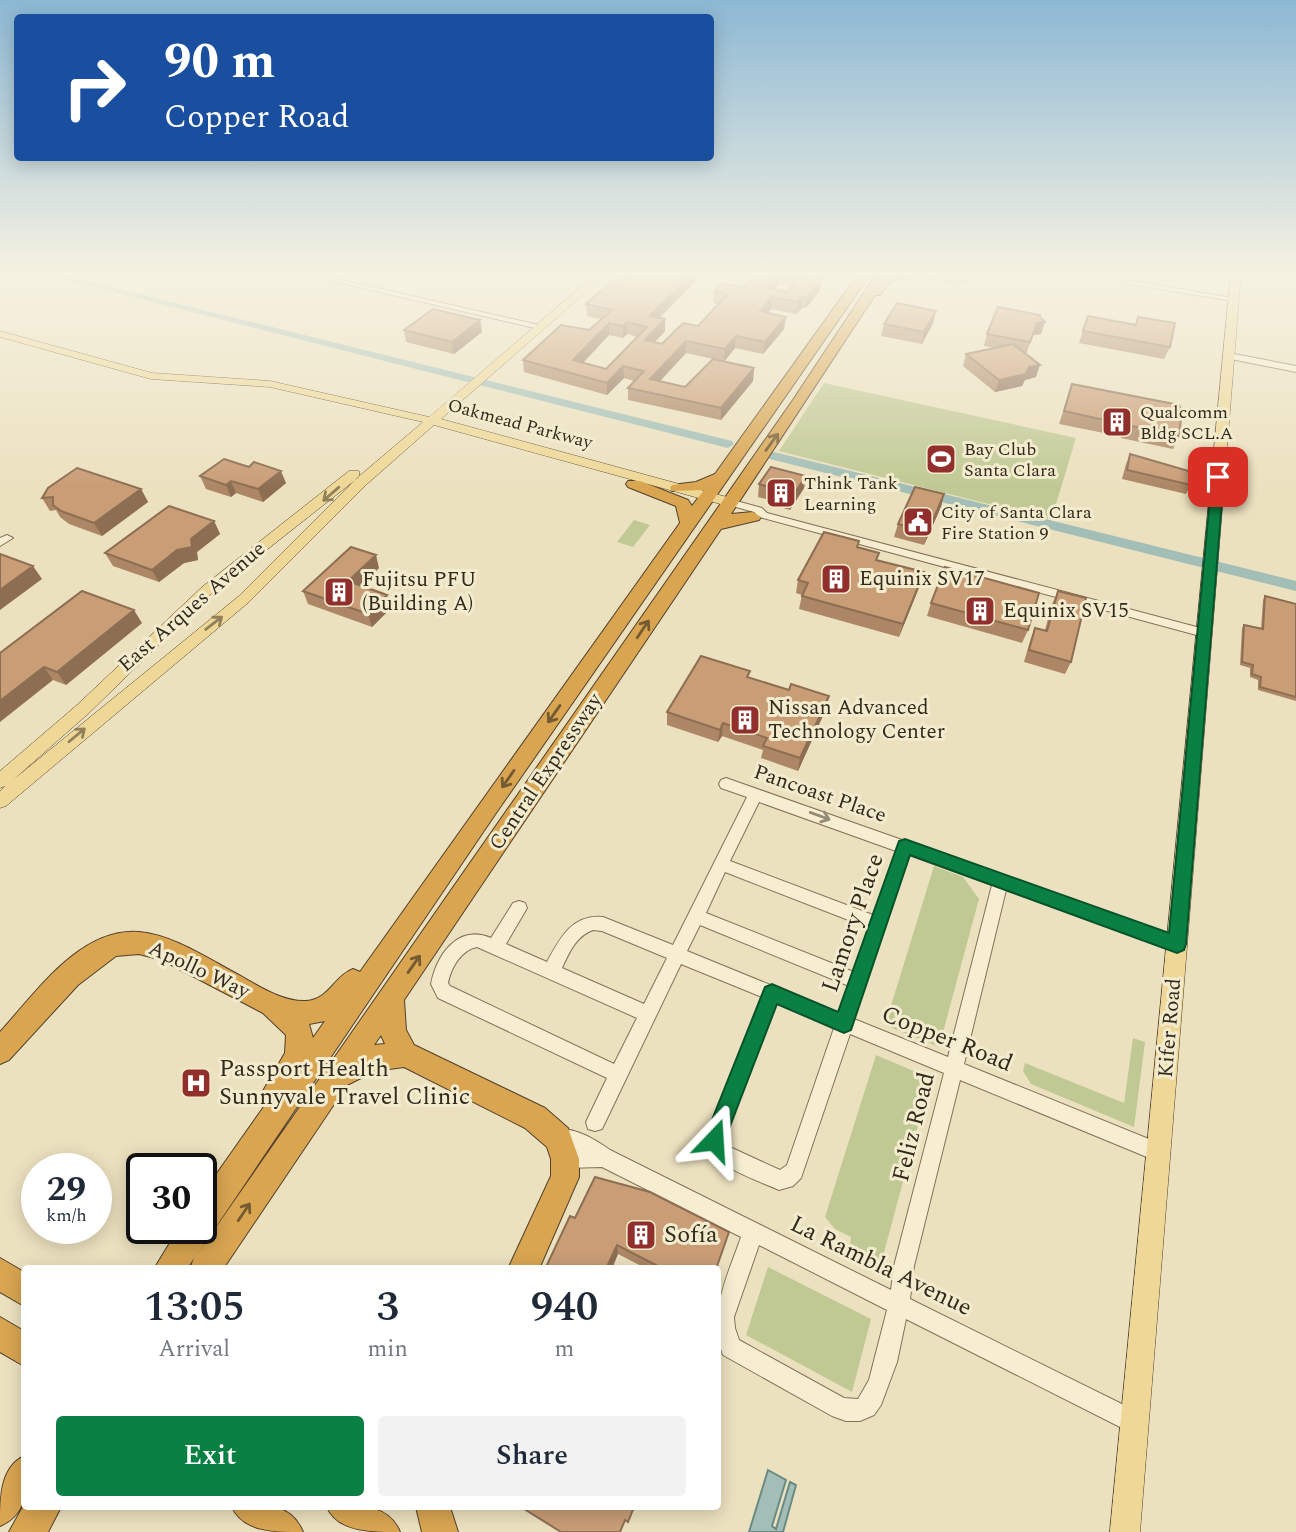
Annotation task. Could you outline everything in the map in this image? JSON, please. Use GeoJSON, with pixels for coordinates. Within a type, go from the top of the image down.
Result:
{"type":"FeatureCollection","features":[{"type":"Feature","properties":{"kind":"highway","name":"Central Expressway"},"geometry":{"type":"LineString","coordinates":[[217,1200],[488,807],[813,344]]}},
{"type":"Feature","properties":{"kind":"highway","name":"Central Expressway"},"geometry":{"type":"LineString","coordinates":[[208,1265],[837,344]]}},
{"type":"Feature","properties":{"kind":"highway"},"geometry":{"type":"LineString","coordinates":[[678,488],[699,486],[719,478]]}},
{"type":"Feature","properties":{"kind":"highway"},"geometry":{"type":"LineString","coordinates":[[722,512],[732,519],[758,514],[747,499],[742,482]]}},
{"type":"Feature","properties":{"kind":"highway"},"geometry":{"type":"LineString","coordinates":[[634,484],[682,503],[686,509],[688,524]]}},
{"type":"Feature","properties":{"kind":"highway"},"geometry":{"type":"LineString","coordinates":[[272,1005],[308,1013],[328,1008],[337,1001],[461,832],[488,807]]}},
{"type":"Feature","properties":{"kind":"highway","name":"Apollo Way"},"geometry":{"type":"LineString","coordinates":[[0,1051],[84,963],[107,948],[131,942],[153,944],[272,1005]]}},
{"type":"Feature","properties":{"kind":"highway"},"geometry":{"type":"LineString","coordinates":[[391,996],[393,1033],[405,1054]]}},
{"type":"Feature","properties":{"kind":"highway"},"geometry":{"type":"LineString","coordinates":[[222,1193],[299,1047],[297,1029],[272,1005]]}},
{"type":"Feature","properties":{"kind":"highway"},"geometry":{"type":"LineString","coordinates":[[337,1075],[373,1058],[405,1054],[534,1118],[561,1148],[562,1186],[525,1265]]}},
{"type":"Feature","properties":{"kind":"highway"},"geometry":{"type":"LineString","coordinates":[[172,1265],[186,1244]]}},
{"type":"Feature","properties":{"kind":"highway"},"geometry":{"type":"LineString","coordinates":[[0,1273],[21,1289]]}},
{"type":"Feature","properties":{"kind":"highway"},"geometry":{"type":"LineString","coordinates":[[0,1333],[21,1348]]}},
{"type":"Feature","properties":{"kind":"highway"},"geometry":{"type":"LineString","coordinates":[[0,1508],[21,1478]]}},
{"type":"Feature","properties":{"kind":"highway"},"geometry":{"type":"LineString","coordinates":[[27,1532],[42,1510]]}},
{"type":"Feature","properties":{"kind":"highway"},"geometry":{"type":"LineString","coordinates":[[253,1510],[285,1532]]}},
{"type":"Feature","properties":{"kind":"highway"},"geometry":{"type":"LineString","coordinates":[[349,1510],[382,1532]]}},
{"type":"Feature","properties":{"kind":"highway"},"geometry":{"type":"LineString","coordinates":[[434,1510],[440,1532]]}},
{"type":"Feature","properties":{"kind":"main road","name":"Oakmead Parkway"},"geometry":{"type":"LineString","coordinates":[[38,344],[151,376],[256,383],[299,390],[309,396],[422,422],[678,488],[705,499],[722,512]]}},
{"type":"Feature","properties":{"kind":"main road","name":"East Arques Avenue"},"geometry":{"type":"LineString","coordinates":[[0,802],[9,775],[208,590],[422,422],[511,344]]}},
{"type":"Feature","properties":{"kind":"main road","name":"Kifer Road"},"geometry":{"type":"LineString","coordinates":[[1125,1532],[1230,344]]}},
{"type":"Feature","properties":{"kind":"main road","name":"East Arques Avenue"},"geometry":{"type":"LineString","coordinates":[[9,775],[244,599],[422,422]]}},
{"type":"Feature","properties":{"kind":"main road","name":"Oakmead Parkway"},"geometry":{"type":"LineString","coordinates":[[422,422],[634,484],[705,499]]}},
{"type":"Feature","properties":{"kind":"main road"},"geometry":{"type":"LineString","coordinates":[[208,590],[244,599]]}},
{"type":"Feature","properties":{"kind":"street"},"geometry":{"type":"LineString","coordinates":[[1229,356],[1296,369]]}},
{"type":"Feature","properties":{"kind":"street"},"geometry":{"type":"LineString","coordinates":[[722,512],[758,514],[1204,633]]}},
{"type":"Feature","properties":{"kind":"street","name":"Pancoast Place"},"geometry":{"type":"LineString","coordinates":[[726,784],[1177,944]]}},
{"type":"Feature","properties":{"kind":"street"},"geometry":{"type":"LineString","coordinates":[[595,1122],[755,793]]}},
{"type":"Feature","properties":{"kind":"street","name":"Lamory Place"},"geometry":{"type":"LineString","coordinates":[[772,993],[714,1140],[715,1146],[725,1155],[773,1179],[786,1179],[794,1171],[905,846]]}},
{"type":"Feature","properties":{"kind":"street"},"geometry":{"type":"LineString","coordinates":[[721,864],[878,924]]}},
{"type":"Feature","properties":{"kind":"street","name":"Feliz Road"},"geometry":{"type":"LineString","coordinates":[[753,1232],[724,1317],[726,1338],[738,1354],[840,1408],[864,1408],[875,1395],[899,1305],[904,1266],[1001,881]]}},
{"type":"Feature","properties":{"kind":"street"},"geometry":{"type":"LineString","coordinates":[[495,947],[519,908]]}},
{"type":"Feature","properties":{"kind":"street"},"geometry":{"type":"LineString","coordinates":[[696,916],[858,982]]}},
{"type":"Feature","properties":{"kind":"street","name":"Copper Road"},"geometry":{"type":"LineString","coordinates":[[551,972],[575,930],[589,922],[603,924],[1159,1153]]}},
{"type":"Feature","properties":{"kind":"street"},"geometry":{"type":"LineString","coordinates":[[619,1075],[441,989],[440,975],[465,941],[478,940],[648,1014]]}},
{"type":"Feature","properties":{"kind":"street","name":"La Rambla Avenue"},"geometry":{"type":"LineString","coordinates":[[561,1148],[603,1157],[1134,1422]]}},
{"type":"Feature","properties":{"kind":"green space","name":"Bay Club Santa Clara"},"geometry":{"type":"Polygon","coordinates":[[[824,383],[1076,438],[1053,514],[1050,513],[1048,519],[779,451],[824,383]]]}},
{"type":"Feature","properties":{"kind":"green space"},"geometry":{"type":"Polygon","coordinates":[[[634,520],[650,525],[633,547],[617,542],[634,520]]]}},
{"type":"Feature","properties":{"kind":"green space"},"geometry":{"type":"Polygon","coordinates":[[[934,866],[963,877],[979,899],[939,1047],[885,1025],[934,866]]]}},
{"type":"Feature","properties":{"kind":"green space"},"geometry":{"type":"Polygon","coordinates":[[[1133,1038],[1145,1042],[1134,1127],[1031,1084],[1023,1071],[1025,1063],[1124,1103],[1133,1038]]]}},
{"type":"Feature","properties":{"kind":"green space"},"geometry":{"type":"Polygon","coordinates":[[[876,1055],[916,1072],[927,1092],[882,1260],[850,1244],[851,1237],[835,1229],[825,1217],[876,1055]]]}},
{"type":"Feature","properties":{"kind":"green space"},"geometry":{"type":"Polygon","coordinates":[[[768,1267],[871,1319],[852,1392],[746,1335],[768,1267]]]}},
{"type":"Feature","properties":{"kind":"water"},"geometry":{"type":"Polygon","coordinates":[[[768,1470],[786,1480],[772,1526],[776,1529],[790,1482],[796,1485],[783,1532],[749,1532],[768,1470]]]}},
{"type":"Feature","properties":{"kind":"building"},"geometry":{"type":"Polygon","coordinates":[[[540,344],[588,344],[573,360],[606,369],[630,344],[683,344],[650,379],[685,387],[713,359],[754,368],[721,408],[628,388],[644,371],[623,366],[607,383],[523,360],[540,344]]]}},
{"type":"Feature","properties":{"kind":"building"},"geometry":{"type":"Polygon","coordinates":[[[703,344],[729,344],[725,349],[703,344]]]}},
{"type":"Feature","properties":{"kind":"building"},"geometry":{"type":"Polygon","coordinates":[[[1014,344],[1040,365],[1029,367],[1026,374],[999,380],[966,354],[1014,344]]]}},
{"type":"Feature","properties":{"kind":"building"},"geometry":{"type":"Polygon","coordinates":[[[1072,384],[1179,405],[1182,411],[1179,436],[1127,425],[1129,415],[1111,411],[1109,421],[1064,411],[1072,384]]]}},
{"type":"Feature","properties":{"kind":"building"},"geometry":{"type":"Polygon","coordinates":[[[1130,454],[1192,472],[1191,485],[1127,470],[1130,454]]]}},
{"type":"Feature","properties":{"kind":"building"},"geometry":{"type":"Polygon","coordinates":[[[224,459],[249,467],[254,462],[281,471],[258,489],[231,481],[226,485],[200,476],[224,459]]]}},
{"type":"Feature","properties":{"kind":"building"},"geometry":{"type":"Polygon","coordinates":[[[771,467],[806,476],[792,497],[770,492],[773,488],[759,484],[771,467]]]}},
{"type":"Feature","properties":{"kind":"building"},"geometry":{"type":"Polygon","coordinates":[[[77,468],[141,489],[94,523],[61,511],[53,505],[53,497],[42,498],[48,488],[77,468]]]}},
{"type":"Feature","properties":{"kind":"building","name":"City of Santa Clara Fire Station 9"},"geometry":{"type":"Polygon","coordinates":[[[915,487],[944,494],[928,532],[898,524],[915,487]]]}},
{"type":"Feature","properties":{"kind":"building"},"geometry":{"type":"Polygon","coordinates":[[[169,506],[214,521],[191,539],[192,547],[177,550],[152,570],[105,553],[169,506]]]}},
{"type":"Feature","properties":{"kind":"building"},"geometry":{"type":"Polygon","coordinates":[[[824,532],[859,541],[857,547],[879,553],[876,560],[924,572],[903,624],[802,596],[808,583],[798,580],[824,532]]]}},
{"type":"Feature","properties":{"kind":"building"},"geometry":{"type":"Polygon","coordinates":[[[351,547],[376,555],[348,581],[387,595],[368,614],[303,591],[351,547]]]}},
{"type":"Feature","properties":{"kind":"building"},"geometry":{"type":"Polygon","coordinates":[[[0,554],[33,566],[0,590],[0,554]]]}},
{"type":"Feature","properties":{"kind":"building","name":"Equinix SV15"},"geometry":{"type":"Polygon","coordinates":[[[945,567],[1039,593],[1028,630],[931,603],[945,567]]]}},
{"type":"Feature","properties":{"kind":"building"},"geometry":{"type":"Polygon","coordinates":[[[82,591],[134,610],[57,672],[44,667],[0,701],[0,653],[82,591]]]}},
{"type":"Feature","properties":{"kind":"building"},"geometry":{"type":"Polygon","coordinates":[[[1058,591],[1086,598],[1071,662],[1029,650],[1035,628],[1047,631],[1058,591]]]}},
{"type":"Feature","properties":{"kind":"building"},"geometry":{"type":"Polygon","coordinates":[[[1265,596],[1296,604],[1296,697],[1260,687],[1261,677],[1252,674],[1253,665],[1242,662],[1244,625],[1263,629],[1265,596]]]}},
{"type":"Feature","properties":{"kind":"building","name":"Nissan Advanced Technology Center"},"geometry":{"type":"Polygon","coordinates":[[[701,656],[750,671],[747,677],[789,690],[791,684],[829,696],[800,758],[763,746],[767,738],[723,723],[720,730],[667,712],[701,656]]]}},
{"type":"Feature","properties":{"kind":"building","name":"Sofía"},"geometry":{"type":"Polygon","coordinates":[[[595,1177],[650,1192],[729,1232],[717,1265],[656,1265],[617,1245],[608,1265],[547,1265],[570,1216],[575,1218],[595,1177]]]}},
{"type":"Feature","properties":{"kind":"building"},"geometry":{"type":"Polygon","coordinates":[[[526,1510],[633,1510],[620,1532],[561,1532],[526,1510]]]}},
{"type":"Feature","properties":{"kind":"waterway"},"geometry":{"type":"LineString","coordinates":[[329,344],[728,444]]}},
{"type":"Feature","properties":{"kind":"waterway"},"geometry":{"type":"LineString","coordinates":[[770,455],[1296,586]]}},
{"type":"Feature","properties":{"kind":"place","name":"Qualcomm Bldg SCL.A"},"geometry":{"type":"Point","coordinates":[1117,422]}},
{"type":"Feature","properties":{"kind":"place","name":"Bay Club Santa Clara"},"geometry":{"type":"Point","coordinates":[941,459]}},
{"type":"Feature","properties":{"kind":"place","name":"Think Tank Learning"},"geometry":{"type":"Point","coordinates":[781,493]}},
{"type":"Feature","properties":{"kind":"place","name":"City of Santa Clara Fire Station 9"},"geometry":{"type":"Point","coordinates":[918,522]}},
{"type":"Feature","properties":{"kind":"place","name":"Equinix SV17"},"geometry":{"type":"Point","coordinates":[836,579]}},
{"type":"Feature","properties":{"kind":"place","name":"Fujitsu PFU (Building A)"},"geometry":{"type":"Point","coordinates":[339,592]}},
{"type":"Feature","properties":{"kind":"place","name":"Equinix SV15"},"geometry":{"type":"Point","coordinates":[980,611]}},
{"type":"Feature","properties":{"kind":"place","name":"Nissan Advanced Technology Center"},"geometry":{"type":"Point","coordinates":[745,720]}},
{"type":"Feature","properties":{"kind":"place","name":"Passport Health Sunnyvale Travel Clinic"},"geometry":{"type":"Point","coordinates":[196,1083]}},
{"type":"Feature","properties":{"kind":"place","name":"Sofía"},"geometry":{"type":"Point","coordinates":[641,1235]}},
{"type":"Feature","properties":{"kind":"route"},"geometry":{"type":"LineString","coordinates":[[714,1140],[772,993],[844,1024],[905,846],[1177,944],[1218,477]]}}]}
